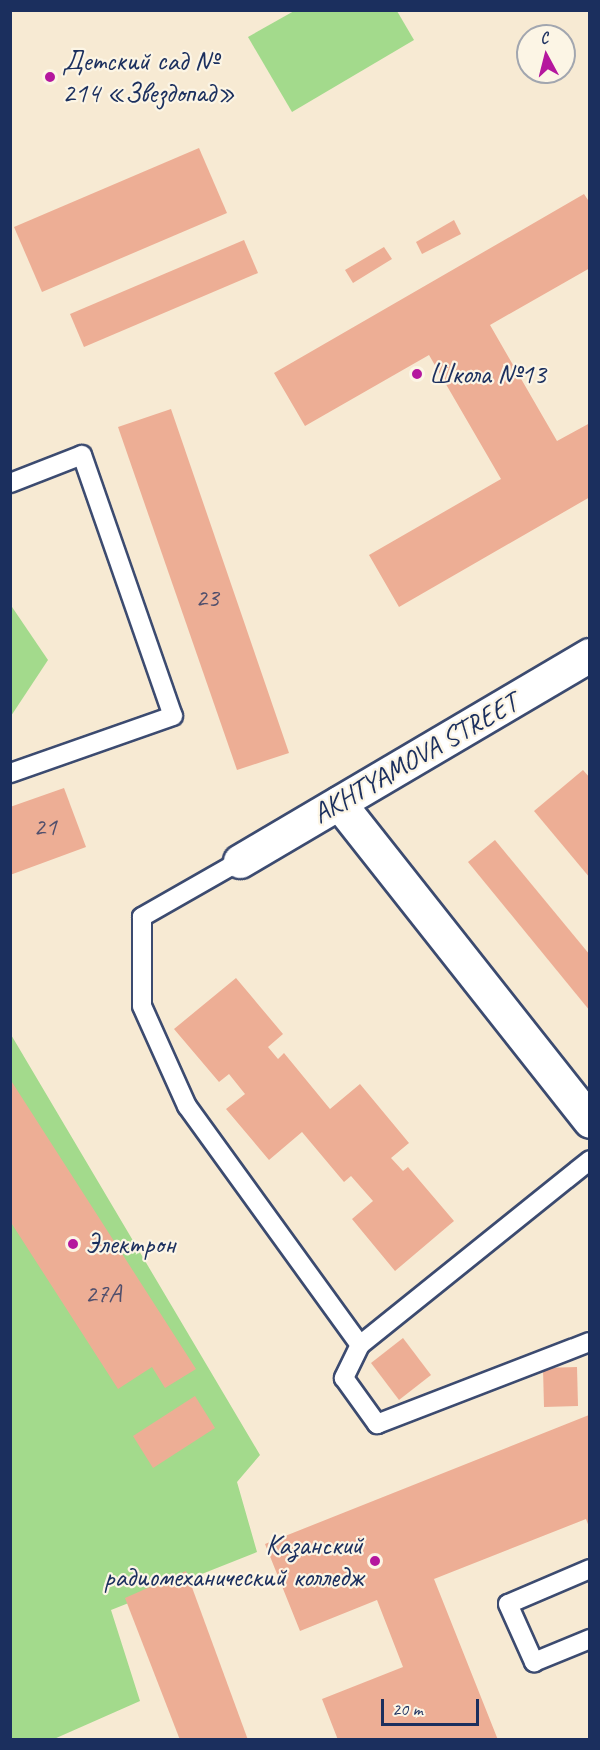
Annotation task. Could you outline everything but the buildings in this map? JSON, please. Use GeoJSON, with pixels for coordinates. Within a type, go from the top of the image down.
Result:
{"type":"FeatureCollection","features":[{"type":"Feature","properties":{"kind":"street","name":"AKHTYAMOVA STREET"},"geometry":{"type":"LineString","coordinates":[[240,861],[590,655]]}},
{"type":"Feature","properties":{"kind":"street"},"geometry":{"type":"LineString","coordinates":[[339,803],[590,1121]]}},
{"type":"Feature","properties":{"kind":"lane"},"geometry":{"type":"LineString","coordinates":[[10,483],[82,455],[173,716],[10,773]]}},
{"type":"Feature","properties":{"kind":"lane"},"geometry":{"type":"LineString","coordinates":[[240,861],[142,917],[142,1006],[187,1106],[360,1345]]}},
{"type":"Feature","properties":{"kind":"lane"},"geometry":{"type":"LineString","coordinates":[[590,1160],[360,1345],[344,1378],[377,1424],[590,1342]]}},
{"type":"Feature","properties":{"kind":"lane"},"geometry":{"type":"LineString","coordinates":[[590,1569],[508,1604],[534,1662],[590,1639]]}},
{"type":"Feature","properties":{"kind":"green space"},"geometry":{"type":"Polygon","coordinates":[[[294,11],[397,11],[414,40],[292,112],[248,37],[294,11]]]}},
{"type":"Feature","properties":{"kind":"green space"},"geometry":{"type":"Polygon","coordinates":[[[10,604],[48,660],[11,716],[10,716],[10,604]]]}},
{"type":"Feature","properties":{"kind":"green space","name":"Электрон"},"geometry":{"type":"Polygon","coordinates":[[[10,1033],[260,1455],[237,1482],[257,1552],[111,1610],[140,1701],[54,1739],[11,1739],[10,1033]]]}},
{"type":"Feature","properties":{"kind":"place","name":"Детский сад № 214 «Звездопад»"},"geometry":{"type":"Point","coordinates":[50,77]}},
{"type":"Feature","properties":{"kind":"place","name":"Школа №13"},"geometry":{"type":"Point","coordinates":[417,374]}},
{"type":"Feature","properties":{"kind":"place","name":"Электрон"},"geometry":{"type":"Point","coordinates":[73,1244]}},
{"type":"Feature","properties":{"kind":"place","name":"Казанский радиомеханический колледж"},"geometry":{"type":"Point","coordinates":[375,1561]}}]}
